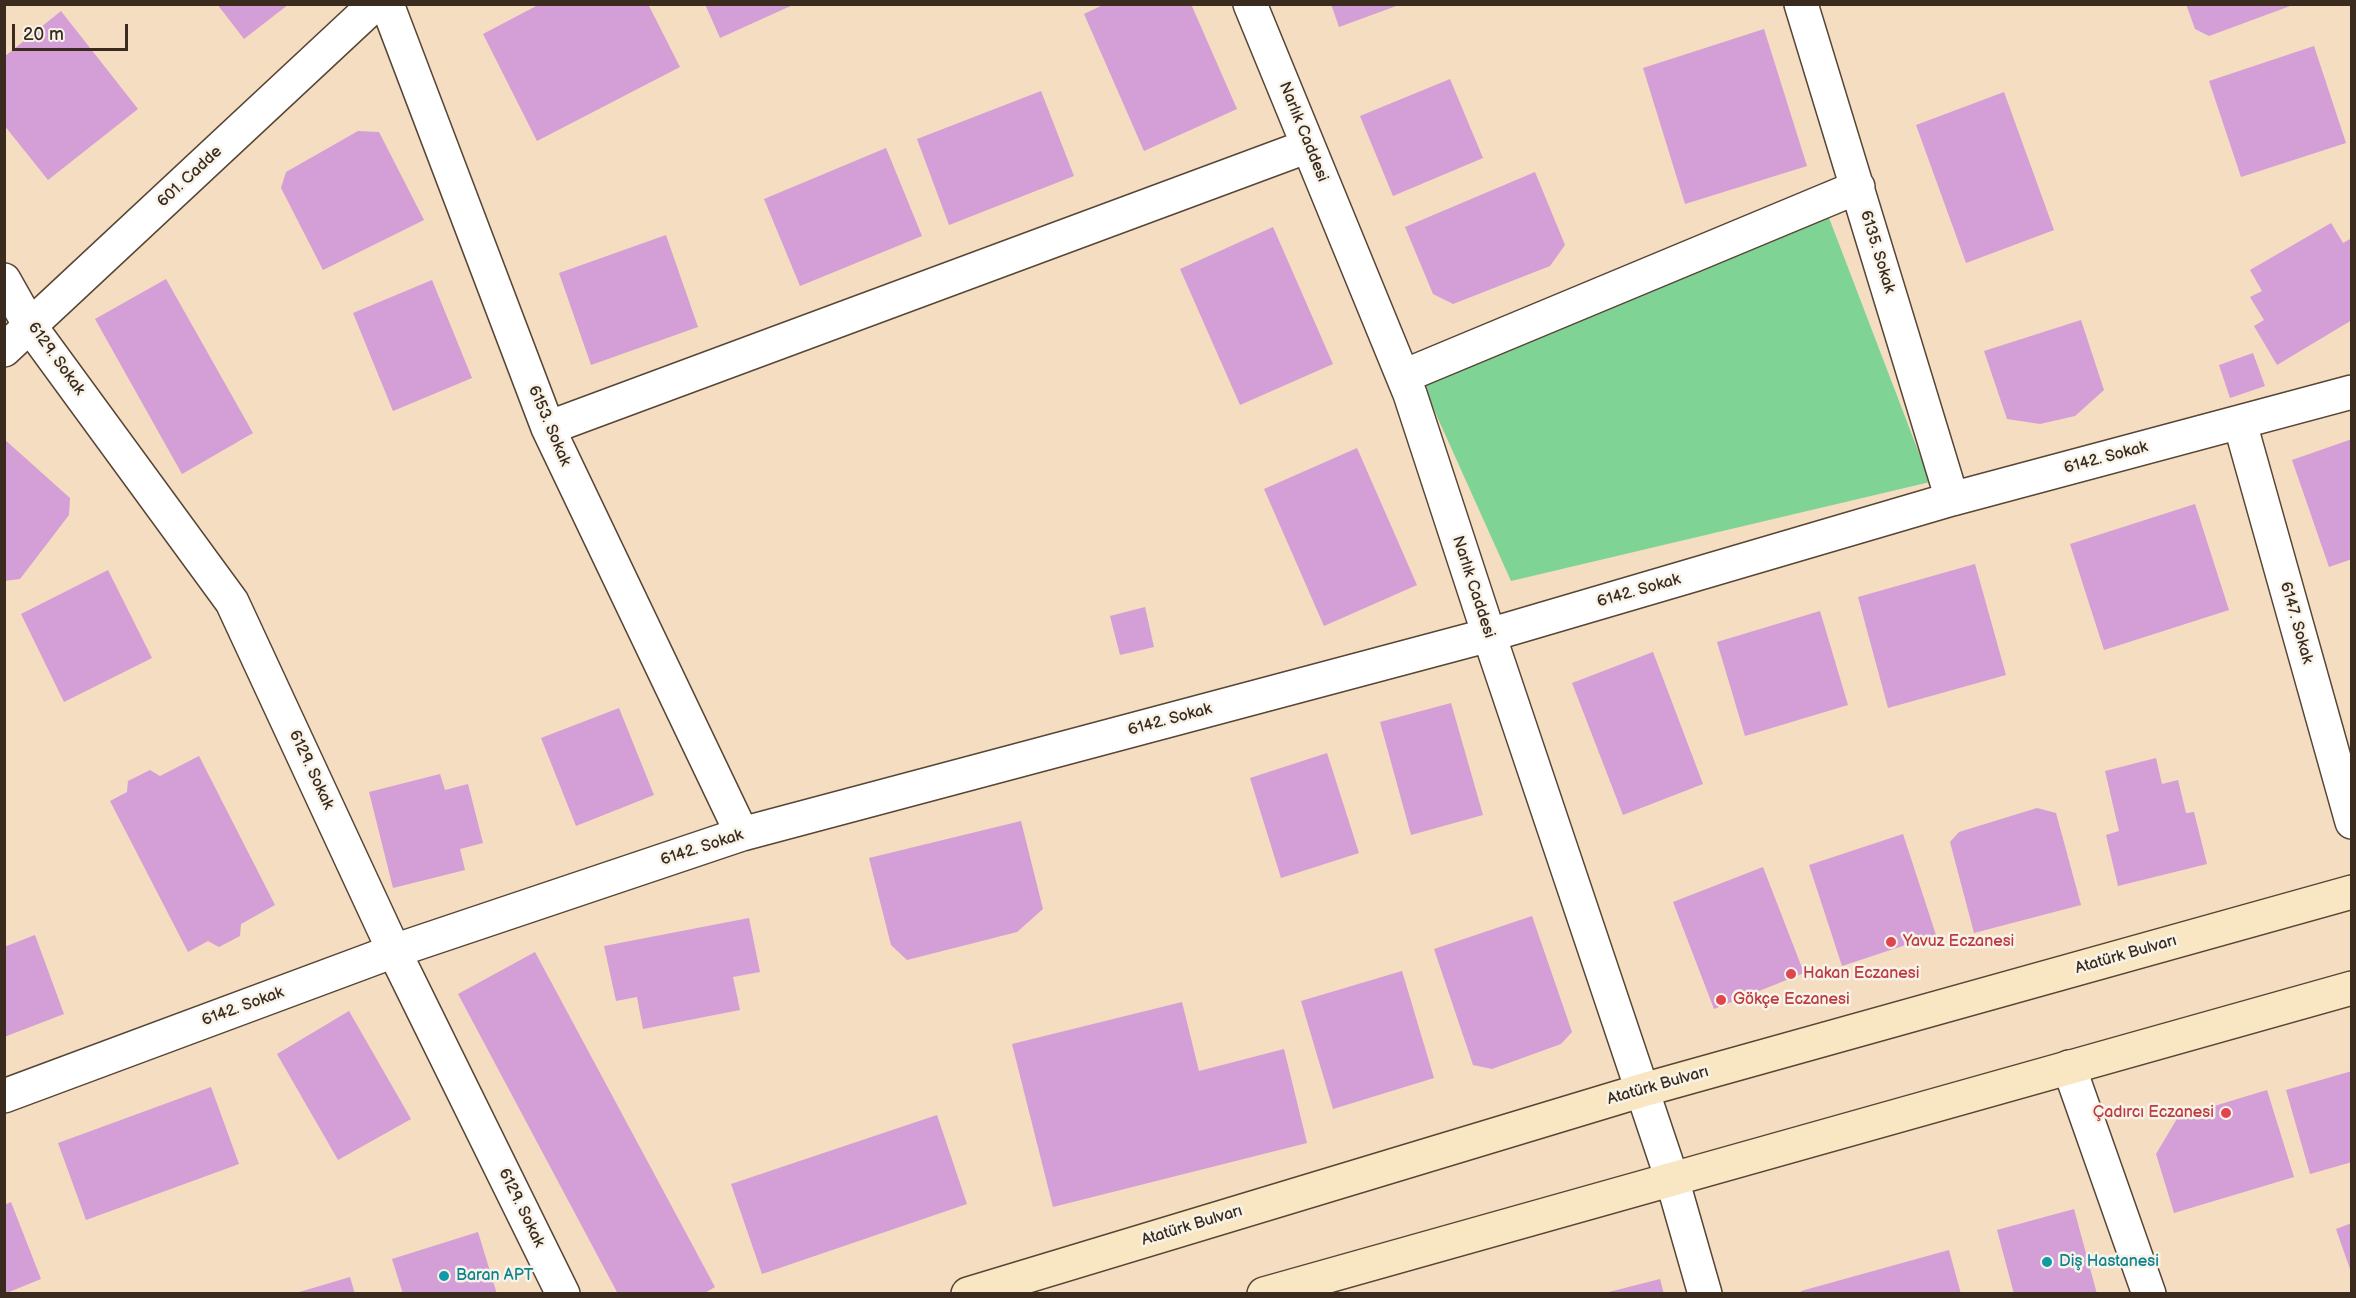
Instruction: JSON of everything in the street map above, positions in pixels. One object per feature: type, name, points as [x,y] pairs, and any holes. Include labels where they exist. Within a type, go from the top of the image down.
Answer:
[{"type":"main road","name":"Atatürk Bulvarı","points":[[968,1293],[1643,1090],[2352,892]]},
{"type":"main road","points":[[1264,1293],[2352,988]]},
{"type":"street","name":"601. Cadde","points":[[4,350],[375,4]]},
{"type":"street","name":"6153. Sokak","points":[[387,4],[548,428],[742,834]]},
{"type":"street","name":"Narlık Caddesi","points":[[1250,4],[1404,376],[1643,1090],[1705,1293]]},
{"type":"street","name":"6135. Sokak","points":[[1801,4],[1952,499]]},
{"type":"street","points":[[548,428],[1308,146]]},
{"type":"street","points":[[1404,376],[1858,187]]},
{"type":"street","name":"6129. Sokak","points":[[4,280],[30,326],[232,602],[394,951],[563,1293]]},
{"type":"street","name":"6142. Sokak","points":[[4,1096],[394,951],[742,834],[1489,635],[1952,499],[2352,392]]},
{"type":"street","name":"6147. Sokak","points":[[2240,423],[2352,822]]},
{"type":"street","points":[[2069,1067],[2149,1293]]},
{"type":"green space","points":[[1826,210],[1930,482],[1511,581],[1422,383]]},
{"type":"building","points":[[217,4],[289,4],[244,39]]},
{"type":"building","points":[[540,4],[648,4],[680,67],[537,141],[483,34]]},
{"type":"building","points":[[705,4],[795,4],[720,38]]},
{"type":"building","points":[[1105,4],[1191,4],[1237,109],[1144,151],[1084,14]]},
{"type":"building","points":[[1331,4],[1399,4],[1399,5],[1339,27]]},
{"type":"building","points":[[2186,4],[2293,5],[2209,36],[2195,29]]},
{"type":"building","points":[[61,11],[138,109],[48,180],[4,125],[4,57]]},
{"type":"building","points":[[1764,29],[1807,166],[1685,204],[1643,68]]},
{"type":"building","points":[[2314,46],[2346,143],[2241,177],[2209,81]]},
{"type":"building","points":[[1450,79],[1483,158],[1393,196],[1360,116]]},
{"type":"building","points":[[1041,91],[1074,176],[949,225],[917,139]]},
{"type":"building","points":[[2004,92],[2054,230],[1966,263],[1916,125]]},
{"type":"building","points":[[358,131],[379,132],[424,220],[323,270],[281,188],[286,172]]},
{"type":"building","points":[[886,148],[922,236],[800,286],[764,199]]},
{"type":"building","points":[[1535,172],[1565,245],[1550,266],[1453,304],[1433,294],[1405,227]]},
{"type":"building","points":[[2331,223],[2343,243],[2352,238],[2352,320],[2277,365],[2254,326],[2264,320],[2250,297],[2262,291],[2250,270]]},
{"type":"building","points":[[1273,227],[1333,364],[1240,405],[1180,269]]},
{"type":"building","points":[[666,235],[698,327],[591,365],[559,273]]},
{"type":"building","points":[[166,279],[253,433],[182,474],[95,319]]},
{"type":"building","points":[[432,280],[472,378],[393,411],[353,313]]},
{"type":"building","points":[[2081,320],[2104,390],[2075,416],[2040,424],[2007,419],[1984,351]]},
{"type":"building","points":[[2253,353],[2265,386],[2230,398],[2219,365]]},
{"type":"building","points":[[4,439],[70,498],[69,515],[20,579],[4,581]]},
{"type":"building","points":[[2352,439],[2352,559],[2329,567],[2292,460]]},
{"type":"building","points":[[1357,448],[1417,585],[1324,626],[1264,489]]},
{"type":"building","points":[[2195,504],[2229,610],[2104,650],[2070,544]]},
{"type":"building","points":[[1975,564],[2006,675],[1888,708],[1858,597]]},
{"type":"building","points":[[108,570],[152,658],[64,702],[21,614]]},
{"type":"building","points":[[1145,607],[1154,647],[1120,655],[1110,616]]},
{"type":"building","points":[[1820,611],[1848,705],[1745,736],[1717,642]]},
{"type":"building","points":[[1653,652],[1703,784],[1623,815],[1572,683]]},
{"type":"building","points":[[1451,703],[1483,815],[1411,835],[1380,722]]},
{"type":"building","points":[[619,708],[654,795],[576,826],[541,738]]},
{"type":"building","points":[[1327,753],[1359,853],[1281,878],[1250,778]]},
{"type":"building","points":[[199,756],[275,905],[241,924],[240,936],[219,947],[208,941],[188,952],[110,801],[127,792],[128,781],[150,770],[160,776]]},
{"type":"building","points":[[2156,758],[2162,784],[2178,780],[2186,813],[2194,812],[2207,864],[2118,886],[2106,835],[2119,831],[2105,771]]},
{"type":"building","points":[[440,774],[445,790],[468,784],[483,843],[460,849],[465,870],[393,888],[369,792]]},
{"type":"building","points":[[2037,808],[2056,813],[2081,905],[1974,933],[1950,842],[1959,832]]},
{"type":"building","points":[[1021,821],[1043,909],[1017,932],[907,960],[891,945],[869,858]]},
{"type":"building","points":[[1903,834],[1936,935],[1842,966],[1809,865]]},
{"type":"building","points":[[1763,867],[1804,973],[1714,1009],[1673,902]]},
{"type":"building","points":[[1532,916],[1572,1032],[1561,1044],[1492,1069],[1473,1065],[1434,949]]},
{"type":"building","points":[[749,918],[760,972],[733,977],[740,1010],[643,1029],[637,997],[616,1001],[604,946]]},
{"type":"building","points":[[35,935],[64,1014],[4,1037],[4,947]]},
{"type":"building","points":[[535,952],[715,1287],[703,1294],[618,1294],[458,994]]},
{"type":"building","points":[[1402,971],[1434,1078],[1333,1109],[1301,1001]]},
{"type":"building","points":[[1182,1002],[1199,1071],[1284,1049],[1307,1143],[1053,1207],[1012,1044]]},
{"type":"building","points":[[349,1011],[411,1119],[338,1160],[277,1054]]},
{"type":"building","points":[[2352,1071],[2352,1162],[2310,1174],[2286,1090]]},
{"type":"building","points":[[211,1087],[239,1164],[86,1220],[58,1143]]},
{"type":"building","points":[[2267,1090],[2294,1177],[2174,1213],[2156,1154],[2178,1117]]},
{"type":"building","points":[[937,1115],[967,1204],[762,1274],[731,1184]]},
{"type":"building","points":[[11,1202],[41,1279],[4,1294],[4,1205]]},
{"type":"building","name":"Diş Hastanesi","points":[[2074,1209],[2097,1294],[2014,1294],[1997,1230]]},
{"type":"building","points":[[2352,1223],[2352,1272],[2351,1272],[2336,1229]]},
{"type":"building","name":"Baran APT","points":[[478,1232],[497,1294],[403,1294],[392,1259]]},
{"type":"building","points":[[1949,1250],[1961,1294],[1802,1294],[1801,1291]]},
{"type":"building","points":[[350,1277],[355,1294],[296,1294],[296,1293]]},
{"type":"building","points":[[1660,1279],[1664,1294],[1605,1294],[1605,1293]]},
{"type":"place","name":"Yavuz Eczanesi","points":[[1891,942]]},
{"type":"place","name":"Hakan Eczanesi","points":[[1791,974]]},
{"type":"place","name":"Gökçe Eczanesi","points":[[1721,1000]]},
{"type":"place","name":"Çadırcı Eczanesi","points":[[2226,1113]]},
{"type":"place","name":"Diş Hastanesi","points":[[2047,1262]]},
{"type":"place","name":"Baran APT","points":[[444,1276]]}]
